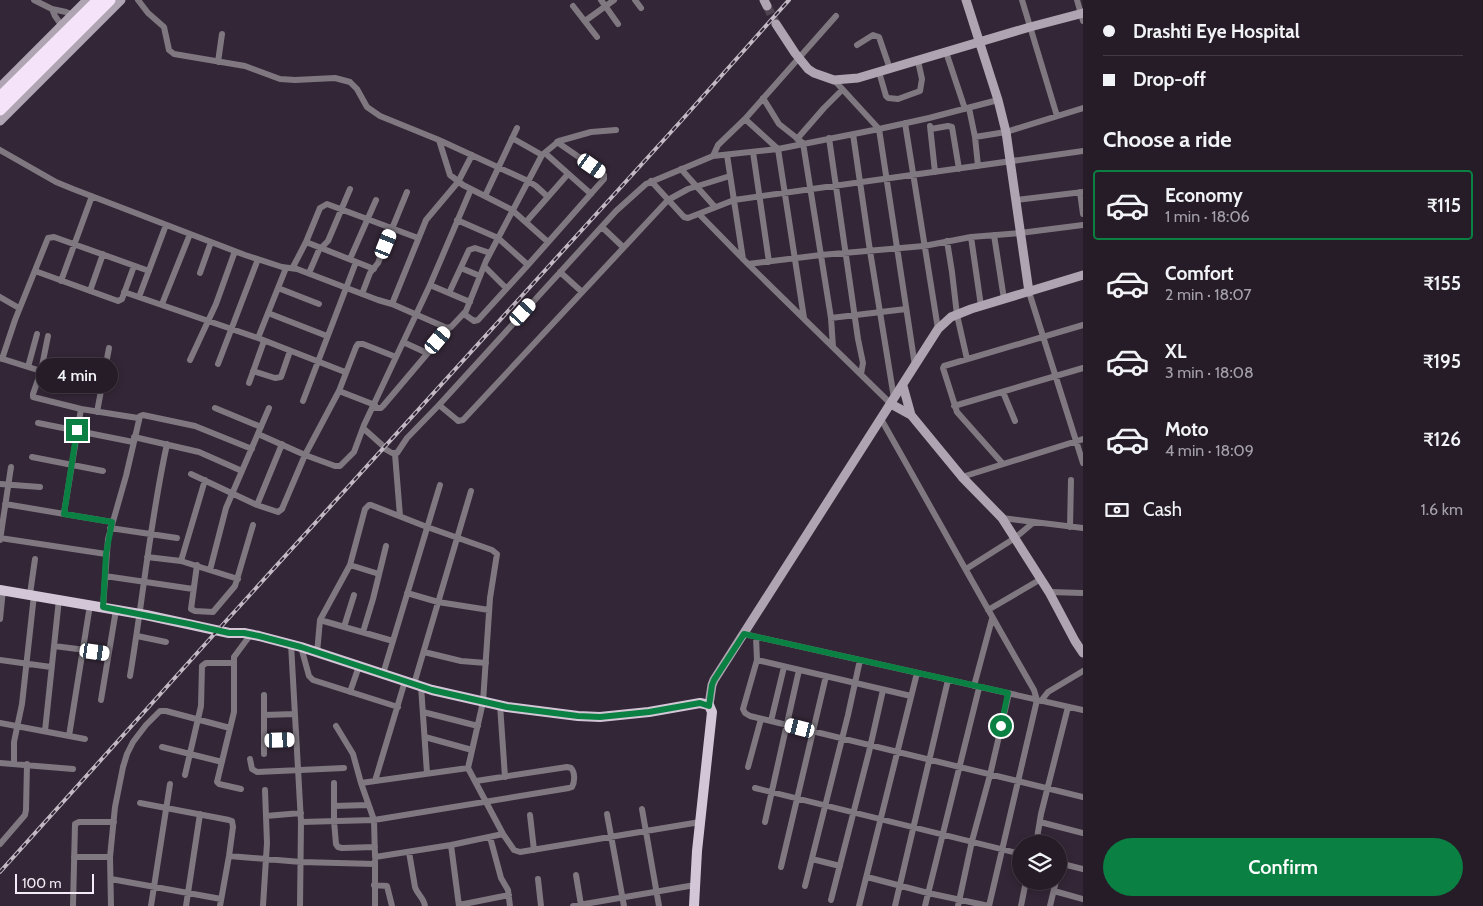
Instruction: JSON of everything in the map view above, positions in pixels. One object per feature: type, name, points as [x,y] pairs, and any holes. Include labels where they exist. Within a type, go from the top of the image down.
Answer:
[{"type":"highway","points":[[0,97],[98,0]]},
{"type":"highway","points":[[0,110],[110,0]]},
{"type":"main road","points":[[2,590],[140,614],[229,633],[251,634],[296,646],[413,684],[500,705],[578,716],[600,717],[649,712],[700,703],[709,706],[712,712],[700,822],[694,906]]},
{"type":"street","points":[[34,0],[52,9],[73,15]]},
{"type":"street","points":[[0,87],[88,0]]},
{"type":"street","points":[[0,120],[121,0]]},
{"type":"street","points":[[138,0],[148,13],[164,27],[171,53],[179,56],[245,66],[280,79],[340,79],[350,82],[358,91],[367,107],[380,116],[439,140],[528,181],[548,197]]},
{"type":"street","points":[[585,21],[603,3],[614,0]]},
{"type":"street","points":[[635,0],[641,8]]},
{"type":"street","points":[[966,0],[998,100],[1006,132],[1029,292],[1056,376],[1080,440],[1083,463]]},
{"type":"street","points":[[1022,0],[1057,116]]},
{"type":"street","points":[[776,24],[799,59],[808,69],[834,80],[858,78],[1030,27],[1082,16],[1076,0]]},
{"type":"street","points":[[603,3],[618,24]]},
{"type":"street","points":[[573,6],[597,37]]},
{"type":"street","points":[[52,9],[54,16],[62,26]]},
{"type":"street","points":[[713,156],[718,144],[745,119],[836,16]]},
{"type":"street","points":[[218,62],[222,34]]},
{"type":"street","points":[[857,45],[873,35],[879,37],[890,69]]},
{"type":"street","points":[[946,52],[975,137],[978,166]]},
{"type":"street","points":[[879,72],[886,96],[898,99],[920,90],[922,79],[918,61]]},
{"type":"street","points":[[834,80],[879,129],[915,367]]},
{"type":"street","points":[[797,139],[842,90]]},
{"type":"street","points":[[763,98],[779,124],[803,144],[831,318],[833,347]]},
{"type":"street","points":[[400,516],[397,452],[406,438],[616,211],[646,184],[713,156],[803,144],[930,118],[998,100]]},
{"type":"street","points":[[975,137],[1006,132],[1083,108]]},
{"type":"street","points":[[930,118],[935,172]]},
{"type":"street","points":[[745,119],[778,148],[804,318]]},
{"type":"street","points":[[905,123],[938,330]]},
{"type":"street","points":[[931,128],[952,127],[959,169]]},
{"type":"street","points":[[485,196],[517,128]]},
{"type":"street","points":[[339,391],[381,408],[449,328],[464,314],[490,253],[544,154],[557,142],[586,133],[616,130]]},
{"type":"street","points":[[853,134],[893,401]]},
{"type":"street","points":[[512,138],[544,154],[591,194]]},
{"type":"street","points":[[829,138],[863,363],[861,374]]},
{"type":"street","points":[[439,140],[448,173],[458,182],[512,210],[548,242]]},
{"type":"street","points":[[464,314],[474,321],[478,320],[602,181],[604,175],[557,142]]},
{"type":"street","points":[[0,150],[56,182],[235,251],[286,268],[294,267],[449,328]]},
{"type":"street","points":[[651,181],[684,217],[691,217],[734,200],[1083,151]]},
{"type":"street","points":[[753,152],[769,262]]},
{"type":"street","points":[[727,154],[746,262]]},
{"type":"street","points":[[392,304],[428,217],[458,182],[472,155]]},
{"type":"street","points":[[681,169],[715,207]]},
{"type":"street","points":[[526,222],[568,174]]},
{"type":"street","points":[[439,404],[456,419],[463,420],[581,291],[668,200],[697,186],[730,176]]},
{"type":"street","points":[[309,273],[321,248],[328,241],[350,189]]},
{"type":"street","points":[[215,408],[305,455],[340,466],[352,454],[430,285],[471,189]]},
{"type":"street","points":[[362,294],[369,276],[378,263],[407,192]]},
{"type":"street","points":[[1016,200],[1082,192],[1083,214]]},
{"type":"street","points":[[61,281],[92,196]]},
{"type":"street","points":[[303,401],[346,288],[353,260],[376,200]]},
{"type":"street","points":[[294,267],[320,208],[327,204],[418,238]]},
{"type":"street","points":[[699,214],[861,374],[911,415],[962,477],[1002,518],[1049,592],[1083,653]]},
{"type":"street","points":[[457,220],[498,238],[528,265]]},
{"type":"street","points":[[139,297],[166,225]]},
{"type":"street","points":[[746,262],[769,262],[846,252],[924,246],[971,237],[1083,225]]},
{"type":"street","points":[[602,227],[623,247]]},
{"type":"street","points":[[162,304],[190,234]]},
{"type":"street","points":[[994,234],[1004,299]]},
{"type":"street","points":[[42,371],[1,359],[14,320],[48,238],[54,237],[148,271]]},
{"type":"street","points":[[971,237],[981,306]]},
{"type":"street","points":[[947,241],[957,315],[967,359]]},
{"type":"street","points":[[200,273],[211,242]]},
{"type":"street","points":[[306,242],[374,268]]},
{"type":"street","points":[[449,293],[469,250],[472,248],[479,249],[490,253]]},
{"type":"street","points":[[190,360],[216,304],[235,251]]},
{"type":"street","points":[[90,291],[103,254]]},
{"type":"street","points":[[218,364],[258,259]]},
{"type":"street","points":[[34,271],[118,301],[122,298],[134,266]]},
{"type":"street","points":[[484,266],[506,288]]},
{"type":"street","points":[[249,383],[268,313],[286,268]]},
{"type":"street","points":[[461,268],[480,276]]},
{"type":"street","points":[[560,272],[581,291]]},
{"type":"street","points":[[709,706],[714,680],[938,330],[951,317],[1083,275]]},
{"type":"street","points":[[430,285],[470,302]]},
{"type":"street","points":[[278,288],[319,304]]},
{"type":"street","points":[[124,292],[261,339],[345,372]]},
{"type":"street","points":[[0,296],[18,310]]},
{"type":"street","points":[[831,318],[906,309]]},
{"type":"street","points":[[268,313],[327,336]]},
{"type":"street","points":[[1003,464],[957,412],[943,368],[946,365],[1083,325]]},
{"type":"street","points":[[28,367],[37,334]]},
{"type":"street","points":[[48,336],[42,371],[33,398],[80,409],[138,418]]},
{"type":"street","points":[[403,342],[427,353]]},
{"type":"street","points":[[191,474],[257,505],[275,512],[281,511],[305,455],[339,391],[356,347],[360,344],[396,358]]},
{"type":"street","points":[[97,412],[109,348]]},
{"type":"street","points":[[253,370],[275,378],[281,377],[290,351]]},
{"type":"street","points":[[44,362],[104,372]]},
{"type":"street","points":[[954,406],[1083,368]]},
{"type":"street","points":[[903,386],[911,415]]},
{"type":"street","points":[[1003,392],[1015,421]]},
{"type":"street","points":[[210,570],[222,522],[232,493],[270,408]]},
{"type":"street","points":[[64,514],[80,409]]},
{"type":"street","points":[[103,607],[106,554],[111,525],[126,476],[138,418],[143,414],[195,426],[252,449]]},
{"type":"street","points":[[881,419],[1039,700]]},
{"type":"street","points":[[38,423],[167,444],[199,452],[242,471]]},
{"type":"street","points":[[361,434],[383,447],[397,452]]},
{"type":"street","points":[[962,477],[1080,440]]},
{"type":"street","points":[[130,676],[150,534],[167,444]]},
{"type":"street","points":[[257,505],[282,444]]},
{"type":"street","points":[[32,457],[103,471]]},
{"type":"street","points":[[11,467],[0,539],[106,554]]},
{"type":"street","points":[[181,561],[205,480]]},
{"type":"street","points":[[1070,480],[1070,526]]},
{"type":"street","points":[[0,484],[40,487]]},
{"type":"street","points":[[383,674],[440,485]]},
{"type":"street","points":[[376,781],[398,707],[413,684],[424,652],[472,491]]},
{"type":"street","points":[[5,504],[64,514],[150,534],[177,538]]},
{"type":"street","points":[[318,653],[320,620],[350,565],[367,506],[371,505],[492,550],[496,554],[489,610],[483,702],[468,768],[504,834],[517,852],[700,822]]},
{"type":"street","points":[[1002,518],[1083,528]]},
{"type":"street","points":[[966,569],[1015,538],[1034,522]]},
{"type":"street","points":[[197,566],[191,609],[213,612],[233,589],[238,579],[253,524]]},
{"type":"street","points":[[362,632],[386,546]]},
{"type":"street","points":[[147,557],[181,561],[238,579]]},
{"type":"street","points":[[14,763],[14,742],[22,704],[35,559]]},
{"type":"street","points":[[350,565],[379,574]]},
{"type":"street","points":[[105,576],[193,589]]},
{"type":"street","points":[[988,610],[1041,579]]},
{"type":"street","points":[[0,619],[2,590]]},
{"type":"street","points":[[1049,592],[1083,593]]},
{"type":"street","points":[[407,593],[438,602],[489,610]]},
{"type":"street","points":[[344,627],[354,594]]},
{"type":"street","points":[[46,731],[59,600]]},
{"type":"street","points":[[69,736],[90,605]]},
{"type":"street","points":[[100,700],[116,610]]},
{"type":"street","points":[[926,906],[942,834],[960,767],[992,619]]},
{"type":"street","points":[[320,620],[393,641]]},
{"type":"street","points":[[241,789],[219,784],[218,782],[234,712],[234,663],[237,652],[251,634]]},
{"type":"street","points":[[744,634],[1083,710]]},
{"type":"street","points":[[137,636],[166,642]]},
{"type":"street","points":[[756,637],[757,660],[743,709],[750,716],[1083,797]]},
{"type":"street","points":[[54,646],[108,653]]},
{"type":"street","points":[[296,646],[310,678],[398,707]]},
{"type":"street","points":[[296,646],[295,714],[301,813],[300,906]]},
{"type":"street","points":[[424,652],[461,661],[486,663]]},
{"type":"street","points":[[0,660],[51,667]]},
{"type":"street","points":[[757,660],[911,696]]},
{"type":"street","points":[[805,886],[843,738],[860,660]]},
{"type":"street","points":[[185,775],[201,706],[203,664],[234,663]]},
{"type":"street","points":[[350,692],[359,666]]},
{"type":"street","points":[[771,721],[784,666]]},
{"type":"street","points":[[765,822],[799,670]]},
{"type":"street","points":[[867,877],[989,906],[1039,700],[1048,692],[1083,671]]},
{"type":"street","points":[[859,906],[917,673]]},
{"type":"street","points":[[781,867],[826,676]]},
{"type":"street","points":[[895,906],[948,680]]},
{"type":"street","points":[[413,684],[423,712],[427,773]]},
{"type":"street","points":[[832,900],[882,690]]},
{"type":"street","points":[[958,906],[1008,693]]},
{"type":"street","points":[[264,695],[264,754]]},
{"type":"street","points":[[500,705],[505,777]]},
{"type":"street","points":[[1038,835],[1068,707]]},
{"type":"street","points":[[111,906],[110,857],[118,787],[127,754],[133,742],[160,711],[230,728]]},
{"type":"street","points":[[423,712],[478,726]]},
{"type":"street","points":[[264,715],[295,714]]},
{"type":"street","points":[[748,767],[761,719]]},
{"type":"street","points":[[0,723],[85,739]]},
{"type":"street","points":[[336,726],[353,754],[374,820],[374,906]]},
{"type":"street","points":[[426,737],[472,750]]},
{"type":"street","points":[[264,741],[296,740]]},
{"type":"street","points":[[162,747],[222,762]]},
{"type":"street","points":[[250,759],[252,769],[257,772],[344,768]]},
{"type":"street","points":[[0,763],[73,769]]},
{"type":"street","points":[[0,844],[25,815],[27,764]]},
{"type":"street","points":[[301,822],[374,820],[569,788],[574,783],[573,770],[568,767],[476,782]]},
{"type":"street","points":[[361,783],[468,768]]},
{"type":"street","points":[[334,783],[336,844],[338,847],[375,846]]},
{"type":"street","points":[[151,906],[170,784]]},
{"type":"street","points":[[755,788],[1012,852]]},
{"type":"street","points":[[263,906],[266,858],[265,790]]},
{"type":"street","points":[[111,878],[188,893],[220,903],[229,856],[233,827],[232,821],[140,803]]},
{"type":"street","points":[[334,806],[368,805]]},
{"type":"street","points":[[642,809],[659,906]]},
{"type":"street","points":[[266,816],[301,813]]},
{"type":"street","points":[[186,906],[200,814]]},
{"type":"street","points":[[607,814],[624,906]]},
{"type":"street","points":[[530,815],[534,850]]},
{"type":"street","points":[[73,906],[75,827],[77,822],[114,822]]},
{"type":"street","points":[[1040,822],[1083,833]]},
{"type":"street","points":[[229,856],[301,862],[375,861],[409,852],[504,834]]},
{"type":"street","points":[[490,837],[501,878],[507,886],[510,906]]},
{"type":"street","points":[[451,845],[459,906],[509,895]]},
{"type":"street","points":[[409,852],[415,887],[426,906]]},
{"type":"street","points":[[74,857],[110,857]]},
{"type":"street","points":[[812,860],[840,866]]},
{"type":"street","points":[[1067,865],[1083,869]]},
{"type":"street","points":[[576,875],[577,905],[695,886]]},
{"type":"street","points":[[538,879],[541,906]]},
{"type":"street","points":[[374,885],[387,886],[392,906]]},
{"type":"street","points":[[1021,906],[1024,890]]},
{"type":"street","points":[[1050,906],[1054,891],[1083,899]]},
{"type":"tunnel","points":[[767,6],[776,24]]},
{"type":"railway","points":[[0,872],[789,0]]},
{"type":"route","points":[[77,430],[64,514],[112,522],[106,554],[103,607],[229,633],[259,636],[301,647],[432,690],[474,700],[507,707],[600,717],[622,716],[700,703],[705,703],[709,706],[714,680],[744,634],[1008,693],[1001,726]]}]
